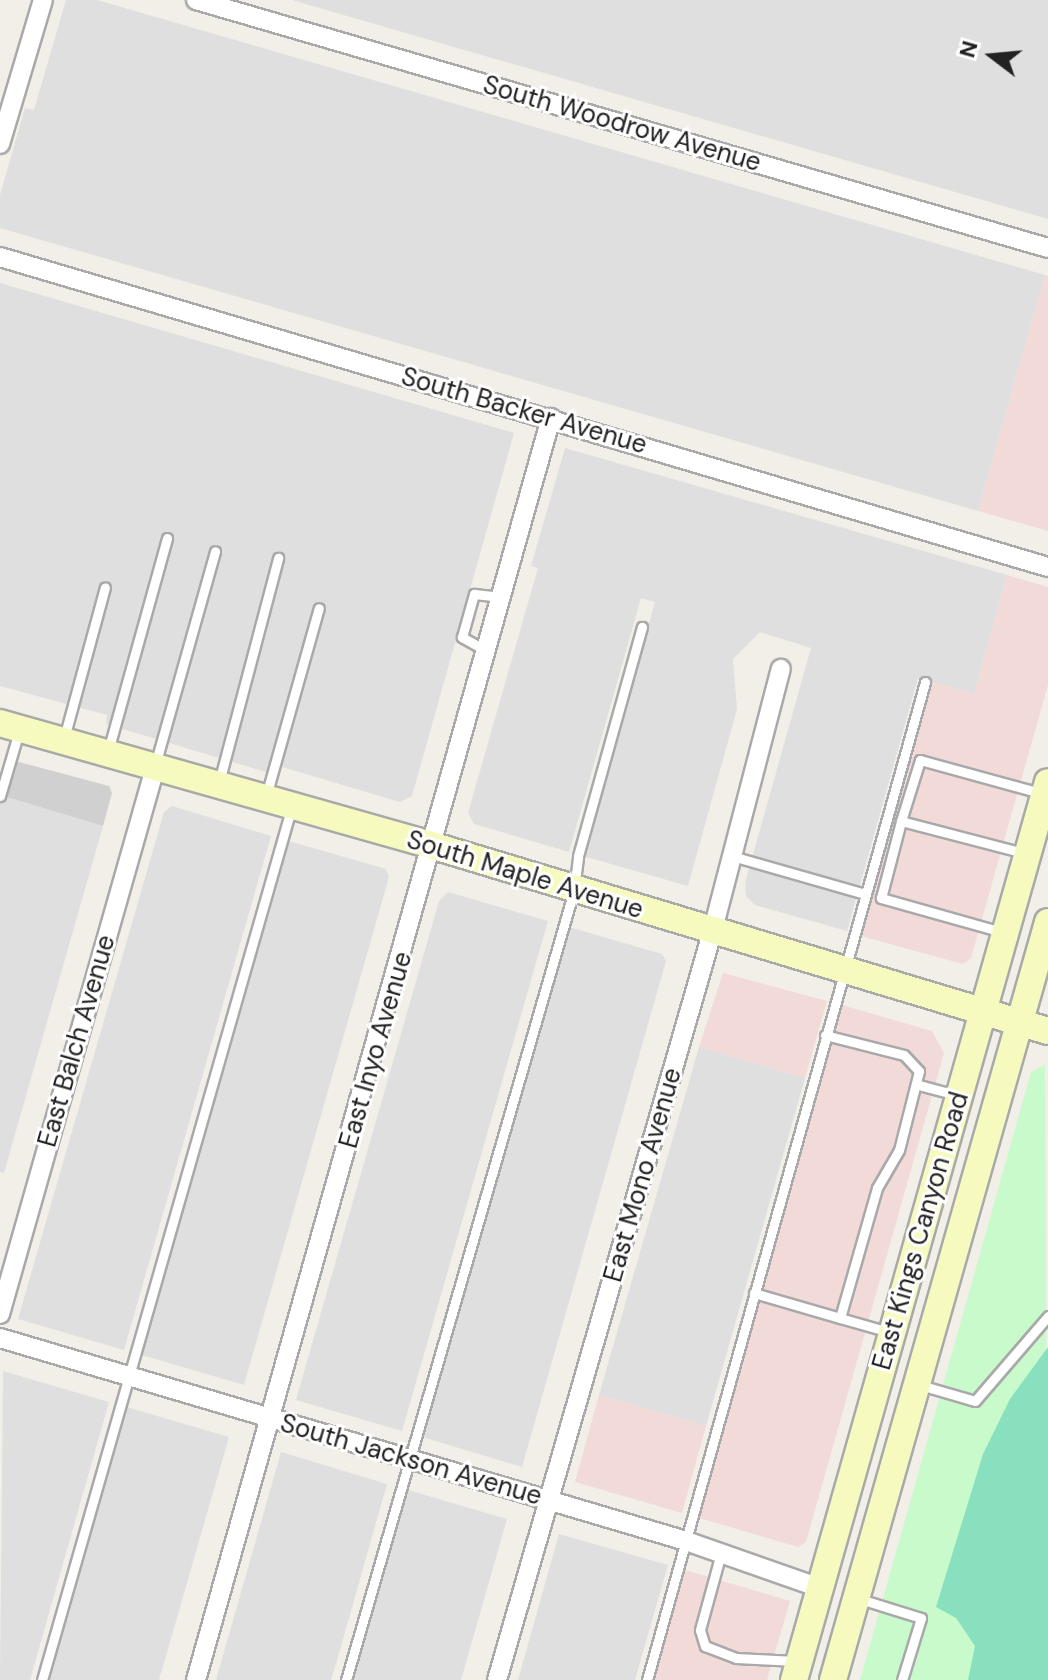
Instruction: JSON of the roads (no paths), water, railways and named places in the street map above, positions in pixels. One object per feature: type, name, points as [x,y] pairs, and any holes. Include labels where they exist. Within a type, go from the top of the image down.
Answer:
[{"type":"main road","name":"South Maple Avenue","points":[[10,726],[434,846],[712,933],[843,968],[1048,1031]]},
{"type":"main road","name":"East Kings Canyon Road","points":[[820,1588],[1046,788]]},
{"type":"main road","name":"East Kings Canyon Road","points":[[833,1680],[1019,1023],[1046,938]]},
{"type":"main road","points":[[856,1598],[845,1585],[844,1565],[880,1434],[880,1375]]},
{"type":"main road","points":[[803,1674],[834,1610],[820,1588]]},
{"type":"street","points":[[0,144],[43,0]]},
{"type":"street","name":"South Woodrow Avenue","points":[[196,0],[1048,248]]},
{"type":"street","name":"South Backer Avenue","points":[[0,257],[1048,567]]},
{"type":"street","name":"East Inyo Avenue","points":[[196,1680],[434,846],[551,418]]},
{"type":"street","name":"East Mono Avenue","points":[[497,1680],[712,933],[781,669]]},
{"type":"street","name":"East Balch Avenue","points":[[0,1314],[155,768]]},
{"type":"street","name":"South Jackson Avenue","points":[[0,1338],[686,1541],[820,1588]]},
{"type":"lane","points":[[107,754],[167,538]]},
{"type":"lane","points":[[155,768],[215,551]]},
{"type":"lane","points":[[218,786],[278,558]]},
{"type":"lane","points":[[63,741],[105,587]]},
{"type":"lane","points":[[487,651],[462,637],[474,594],[502,597]]},
{"type":"lane","points":[[266,799],[319,608]]},
{"type":"lane","points":[[346,1680],[574,890],[578,856],[642,627]]},
{"type":"lane","points":[[647,1680],[925,682]]},
{"type":"lane","points":[[0,796],[10,726]]},
{"type":"lane","points":[[1005,933],[881,898],[901,821],[920,760],[1046,788]]},
{"type":"lane","points":[[42,1680],[292,806]]},
{"type":"lane","points":[[901,821],[1027,854]]},
{"type":"lane","points":[[732,856],[865,894]]},
{"type":"lane","points":[[825,1035],[904,1055],[919,1071],[919,1085],[899,1150],[877,1188],[840,1318]]},
{"type":"lane","points":[[919,1085],[960,1096]]},
{"type":"lane","points":[[754,1293],[892,1333]]},
{"type":"lane","points":[[917,1384],[975,1401],[1048,1316]]},
{"type":"lane","points":[[721,1553],[700,1630],[705,1646],[736,1658],[803,1674]]},
{"type":"lane","points":[[856,1598],[921,1618],[902,1680]]}]
